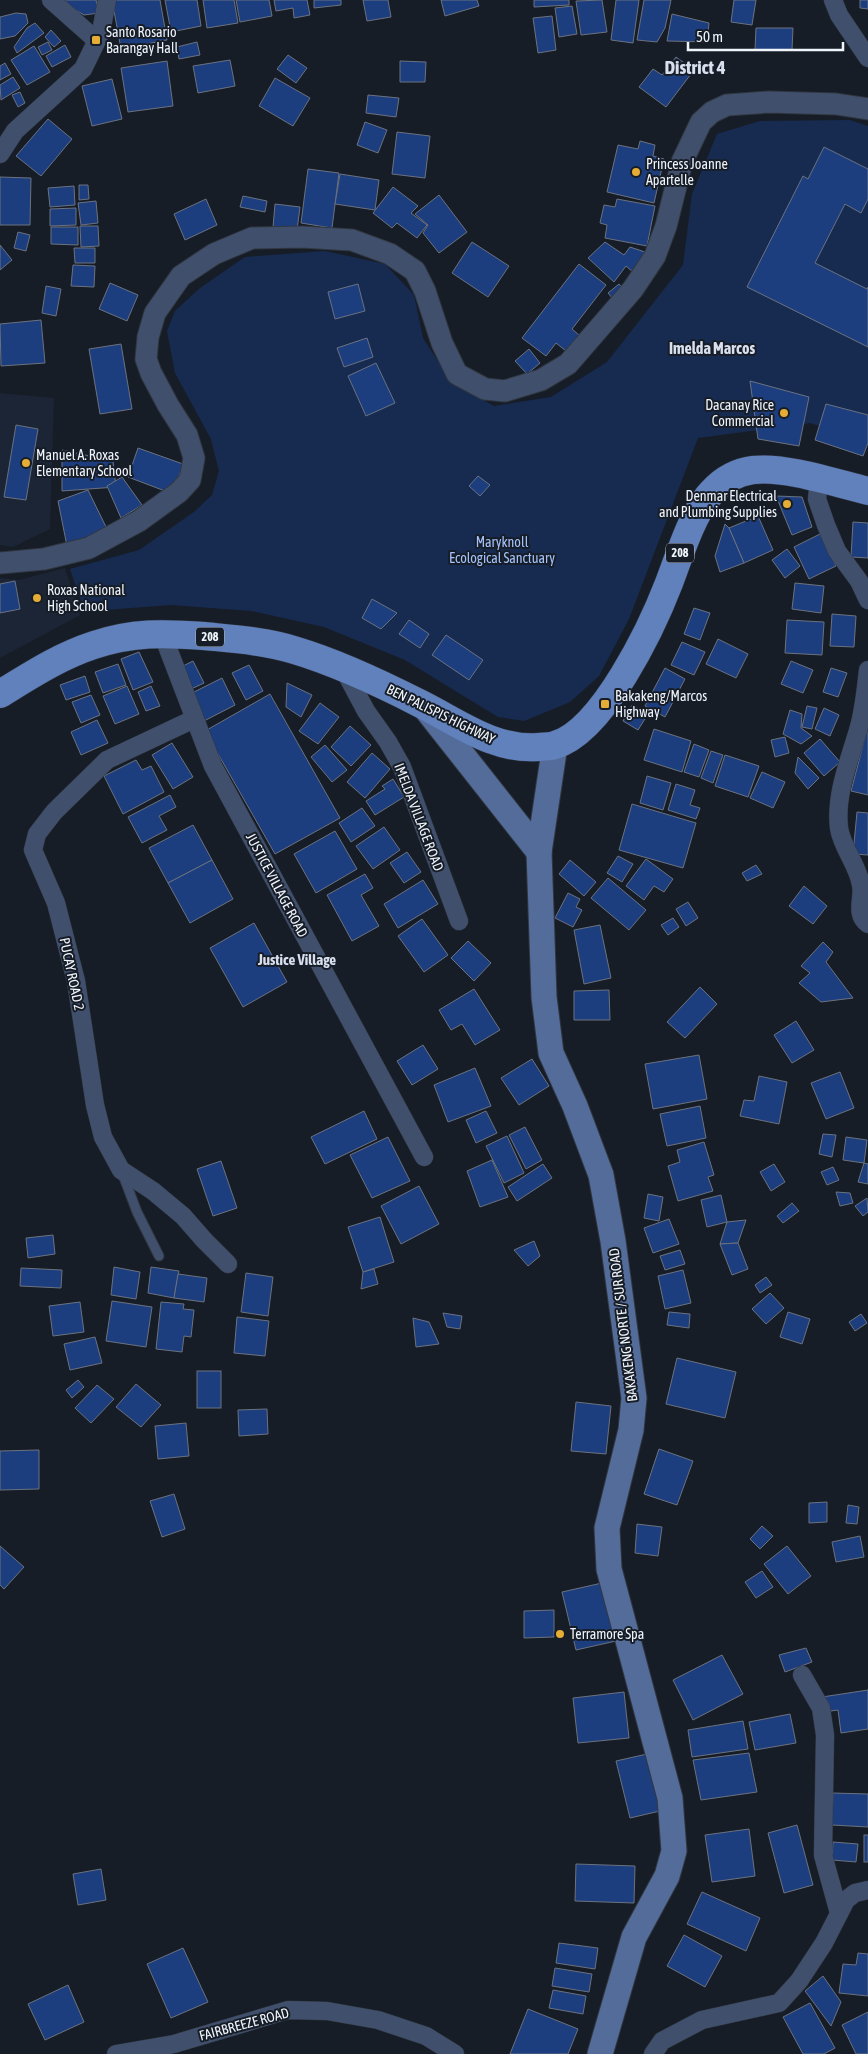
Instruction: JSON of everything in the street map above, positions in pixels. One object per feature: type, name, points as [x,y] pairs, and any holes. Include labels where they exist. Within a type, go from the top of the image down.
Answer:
[{"type":"main road","name":"BEN PALISPIS HIGHWAY","points":[[0,694],[57,659],[95,644],[128,636],[162,632],[236,639],[292,649],[342,666],[422,704],[496,743],[526,748],[555,745],[574,734],[605,704],[630,663],[660,606],[692,524],[710,493],[728,477],[752,470],[772,469],[868,491]]},
{"type":"main road","points":[[422,704],[539,852]]},
{"type":"main road","name":"BAKAKENG NORTE / SUR ROAD","points":[[555,745],[539,852],[544,997],[551,1053],[575,1106],[601,1175],[613,1241],[634,1398],[631,1430],[607,1528],[608,1569],[670,1798],[674,1851],[667,1876],[634,1937],[600,2054]]},
{"type":"street","points":[[51,0],[96,40]]},
{"type":"street","points":[[0,154],[15,131],[83,69],[101,32],[107,0]]},
{"type":"street","points":[[833,0],[839,15],[868,58]]},
{"type":"street","points":[[0,563],[44,559],[89,548],[139,521],[179,492],[190,480],[194,458],[187,435],[168,406],[151,373],[146,358],[148,337],[154,313],[181,276],[214,254],[252,238],[302,237],[352,240],[390,254],[415,271],[425,291],[442,343],[457,374],[485,389],[505,391],[541,380],[568,364],[634,289],[655,256],[666,226],[682,162],[701,122],[712,112],[727,105],[769,102],[836,104],[868,109]]},
{"type":"street","points":[[819,480],[817,499],[826,525],[837,551],[859,581],[868,600]]},
{"type":"street","name":"JUSTICE VILLAGE ROAD","points":[[162,632],[213,766],[424,1157]]},
{"type":"street","name":"IMELDA VILLAGE ROAD","points":[[342,666],[366,711],[388,742],[402,767],[459,921]]},
{"type":"street","points":[[868,670],[860,725],[844,778],[839,826],[841,837],[862,886],[860,899],[861,916],[868,924]]},
{"type":"street","name":"PUCAY ROAD 2","points":[[194,719],[107,760],[54,812],[37,834],[33,850],[56,903],[76,980],[102,1137],[121,1170],[153,1190],[184,1216],[228,1264]]},
{"type":"street","points":[[802,1676],[821,1708],[825,1735],[823,1855],[838,1913]]},
{"type":"street","points":[[653,2054],[662,2042],[702,2020],[778,2003],[804,1974],[824,1943],[846,1900],[855,1893],[868,1890]]},
{"type":"street","name":"FAIRBREEZE ROAD","points":[[116,2054],[174,2044],[262,2017],[288,2010],[298,2010],[327,2011],[378,2020],[426,2036],[455,2054]]},
{"type":"lane","points":[[121,1170],[136,1212],[159,1256]]},
{"type":"shaded area","name":"Manuel A. Roxas Elementary School","points":[[0,393],[54,398],[50,529],[13,547],[0,545]]},
{"type":"shaded area","name":"Roxas National High School","points":[[65,568],[80,615],[0,658],[0,578],[19,580]]},
{"type":"green space","name":"Maryknoll Ecological Sanctuary","points":[[850,120],[868,126],[868,441],[810,423],[698,438],[629,619],[599,676],[570,702],[524,721],[498,717],[405,660],[324,627],[252,611],[171,605],[85,613],[70,569],[139,550],[194,512],[212,495],[219,471],[211,439],[175,373],[167,331],[175,311],[200,288],[245,257],[325,251],[385,264],[414,295],[423,338],[452,383],[494,406],[551,397],[607,362],[683,265],[692,194],[717,134],[760,121]]},
{"type":"building","points":[[59,0],[96,0],[99,13],[84,15]]},
{"type":"building","points":[[112,0],[160,0],[167,40],[121,49]]},
{"type":"building","points":[[165,0],[197,0],[201,26],[171,32]]},
{"type":"building","points":[[203,0],[234,0],[238,23],[207,28]]},
{"type":"building","points":[[236,0],[269,0],[272,16],[240,22]]},
{"type":"building","points":[[274,0],[307,0],[310,15],[294,18],[293,8],[276,11]]},
{"type":"building","points":[[314,0],[341,0],[341,5],[314,8]]},
{"type":"building","points":[[363,0],[388,0],[391,17],[367,21]]},
{"type":"building","points":[[441,0],[477,0],[479,6],[445,16]]},
{"type":"building","points":[[534,0],[569,0],[569,5],[534,7]]},
{"type":"building","points":[[602,0],[607,32],[581,35],[576,1]]},
{"type":"building","points":[[616,0],[639,0],[633,43],[611,40]]},
{"type":"building","points":[[644,0],[671,0],[665,28],[657,42],[637,40]]},
{"type":"building","points":[[734,0],[756,0],[752,25],[731,22]]},
{"type":"building","points":[[860,0],[868,0],[868,9],[860,8]]},
{"type":"building","points":[[572,6],[577,34],[559,37],[555,8]]},
{"type":"building","points":[[16,13],[26,14],[28,23],[15,36],[0,39],[0,17]]},
{"type":"building","points":[[672,14],[709,23],[707,42],[667,41]]},
{"type":"building","points":[[552,16],[556,50],[538,53],[533,18]]},
{"type":"building","points":[[35,23],[44,33],[17,53],[14,47],[27,28]]},
{"type":"building","points":[[756,28],[793,28],[792,50],[755,50]]},
{"type":"building","points":[[51,30],[61,41],[54,47],[45,37]]},
{"type":"building","points":[[48,42],[52,50],[42,55],[38,47]]},
{"type":"building","points":[[197,42],[200,55],[179,59],[177,47]]},
{"type":"building","points":[[65,45],[71,57],[52,67],[46,56]]},
{"type":"building","points":[[34,46],[50,72],[27,85],[11,60]]},
{"type":"building","points":[[288,55],[307,68],[296,83],[277,69]]},
{"type":"building","points":[[676,57],[694,70],[666,107],[639,87],[653,69],[662,75]]},
{"type":"building","points":[[230,60],[235,86],[198,93],[193,66]]},
{"type":"building","points":[[167,61],[173,106],[128,112],[121,68]]},
{"type":"building","points":[[400,61],[426,62],[425,82],[400,82]]},
{"type":"building","points":[[5,63],[11,74],[0,80],[0,66]]},
{"type":"building","points":[[13,77],[20,88],[1,100],[0,85]]},
{"type":"building","points":[[275,78],[310,98],[293,126],[259,106]]},
{"type":"building","points":[[112,79],[122,119],[92,126],[82,86]]},
{"type":"building","points":[[20,92],[25,103],[18,107],[12,95]]},
{"type":"building","points":[[368,95],[399,98],[396,117],[366,113]]},
{"type":"building","points":[[48,119],[72,139],[41,176],[16,156]]},
{"type":"building","points":[[365,122],[387,130],[378,153],[357,145]]},
{"type":"building","points":[[397,132],[430,136],[425,178],[392,174]]},
{"type":"building","name":"Princess Joanne Apartelle","points":[[640,141],[655,145],[653,156],[664,159],[654,203],[607,192],[618,145],[638,149]]},
{"type":"building","points":[[824,147],[868,169],[868,199],[861,213],[845,204],[815,263],[867,289],[868,287],[868,347],[747,287],[803,176],[808,179]]},
{"type":"building","points":[[308,169],[339,173],[332,228],[301,223]]},
{"type":"building","points":[[340,174],[379,180],[375,210],[335,204]]},
{"type":"building","points":[[0,177],[31,178],[30,225],[0,225]]},
{"type":"building","points":[[79,185],[88,185],[89,199],[79,200]]},
{"type":"building","points":[[74,186],[75,205],[50,207],[48,188]]},
{"type":"building","points":[[393,187],[418,206],[411,213],[427,225],[417,238],[397,223],[392,228],[373,213]]},
{"type":"building","points":[[439,195],[467,232],[439,253],[423,233],[428,225],[415,214]]},
{"type":"building","points":[[243,196],[267,201],[265,212],[240,207]]},
{"type":"building","points":[[206,199],[217,225],[185,240],[174,214]]},
{"type":"building","points":[[617,199],[655,206],[647,246],[605,238],[607,225],[600,223],[604,205],[615,207]]},
{"type":"building","points":[[96,201],[98,223],[81,225],[78,203]]},
{"type":"building","points":[[275,204],[300,207],[297,230],[273,227]]},
{"type":"building","points":[[76,208],[76,225],[50,226],[50,209]]},
{"type":"building","points":[[80,226],[98,226],[99,246],[81,247]]},
{"type":"building","points":[[51,227],[78,227],[78,245],[51,244]]},
{"type":"building","points":[[18,232],[30,235],[26,251],[14,248]]},
{"type":"building","points":[[472,242],[509,266],[488,297],[452,273]]},
{"type":"building","points":[[605,242],[624,255],[630,247],[648,253],[634,273],[626,266],[614,282],[588,258]]},
{"type":"building","points":[[0,245],[12,260],[0,270]]},
{"type":"building","points":[[74,248],[95,248],[95,263],[75,263]]},
{"type":"building","points":[[579,264],[606,285],[572,329],[579,335],[566,351],[556,343],[546,356],[522,338]]},
{"type":"building","points":[[73,265],[95,266],[94,287],[71,286]]},
{"type":"building","points":[[110,283],[138,295],[127,321],[99,309]]},
{"type":"building","points":[[358,284],[365,311],[335,319],[328,292]]},
{"type":"building","points":[[619,284],[624,290],[613,299],[608,293]]},
{"type":"building","points":[[46,286],[61,289],[56,316],[42,313]]},
{"type":"building","points":[[41,320],[45,363],[1,366],[0,324]]},
{"type":"building","points":[[367,338],[373,357],[344,367],[337,348]]},
{"type":"building","points":[[121,344],[132,409],[100,414],[89,349]]},
{"type":"building","points":[[529,349],[540,363],[527,374],[515,361]]},
{"type":"building","points":[[376,363],[395,403],[366,416],[348,376]]},
{"type":"building","points":[[750,381],[809,397],[799,446],[758,439]]},
{"type":"building","points":[[826,404],[868,415],[868,443],[863,456],[815,440]]},
{"type":"building","points":[[16,425],[38,429],[26,500],[4,497]]},
{"type":"building","points":[[138,448],[183,464],[173,494],[128,477]]},
{"type":"building","points":[[62,450],[113,461],[116,487],[62,491]]},
{"type":"building","points":[[478,476],[490,485],[480,496],[469,486]]},
{"type":"building","points":[[122,477],[142,505],[121,518],[107,486]]},
{"type":"building","points":[[88,490],[107,529],[67,546],[58,501]]},
{"type":"building","points":[[776,496],[802,497],[812,527],[792,535]]},
{"type":"building","points":[[758,516],[773,550],[744,563],[729,528]]},
{"type":"building","points":[[853,522],[868,523],[868,558],[851,557]]},
{"type":"building","points":[[725,524],[729,528],[744,563],[720,572],[715,556]]},
{"type":"building","points":[[820,534],[836,566],[809,579],[794,547]]},
{"type":"building","points":[[787,549],[800,566],[785,578],[772,560]]},
{"type":"building","points":[[15,581],[20,609],[0,613],[0,584]]},
{"type":"building","points":[[795,583],[824,586],[821,613],[792,609]]},
{"type":"building","points":[[372,599],[397,613],[381,629],[362,618]]},
{"type":"building","points":[[694,608],[710,613],[700,640],[684,634]]},
{"type":"building","points":[[832,614],[856,616],[854,647],[830,646]]},
{"type":"building","points":[[409,620],[429,634],[420,648],[399,634]]},
{"type":"building","points":[[787,620],[824,622],[822,655],[785,653]]},
{"type":"building","points":[[446,635],[483,660],[469,680],[432,655]]},
{"type":"building","points":[[718,639],[748,654],[736,678],[706,664]]},
{"type":"building","points":[[682,642],[705,652],[694,675],[671,665]]},
{"type":"building","points":[[139,652],[153,682],[133,690],[121,659]]},
{"type":"building","points":[[193,661],[204,683],[187,691],[177,669]]},
{"type":"building","points":[[791,661],[813,670],[803,693],[781,684]]},
{"type":"building","points":[[118,664],[126,685],[103,693],[95,672]]},
{"type":"building","points":[[249,665],[263,691],[246,700],[232,673]]},
{"type":"building","points":[[665,668],[685,679],[665,717],[645,706]]},
{"type":"building","points":[[831,668],[847,673],[838,697],[823,692]]},
{"type":"building","points":[[85,676],[90,692],[66,700],[60,685]]},
{"type":"building","points":[[222,678],[235,705],[204,721],[190,694]]},
{"type":"building","points":[[287,683],[312,695],[301,717],[286,707]]},
{"type":"building","points":[[127,686],[139,714],[115,724],[103,696]]},
{"type":"building","points":[[151,686],[160,706],[146,711],[138,692]]},
{"type":"building","points":[[270,694],[340,818],[275,854],[205,731]]},
{"type":"building","points":[[91,695],[100,715],[81,723],[72,702]]},
{"type":"building","points":[[320,703],[339,717],[318,744],[299,731]]},
{"type":"building","points":[[632,705],[648,714],[638,730],[623,721]]},
{"type":"building","points":[[807,706],[817,708],[812,729],[802,727]]},
{"type":"building","points":[[824,708],[839,715],[830,736],[815,729]]},
{"type":"building","points":[[790,710],[802,714],[801,728],[812,736],[801,744],[783,734]]},
{"type":"building","points":[[97,720],[108,743],[81,755],[71,732]]},
{"type":"building","points":[[350,726],[371,745],[351,766],[331,747]]},
{"type":"building","points":[[654,729],[691,741],[682,772],[644,760]]},
{"type":"building","points":[[868,731],[868,795],[851,791]]},
{"type":"building","points":[[785,737],[789,753],[775,757],[771,740]]},
{"type":"building","points":[[820,739],[840,762],[824,776],[804,753]]},
{"type":"building","points":[[172,743],[193,777],[173,789],[152,755]]},
{"type":"building","points":[[694,744],[709,750],[699,777],[684,772]]},
{"type":"building","points":[[325,745],[347,770],[332,782],[311,757]]},
{"type":"building","points":[[711,751],[723,755],[713,783],[701,778]]},
{"type":"building","points":[[372,753],[390,769],[365,798],[347,782]]},
{"type":"building","points":[[725,755],[759,766],[748,797],[715,786]]},
{"type":"building","points":[[798,757],[819,778],[808,789],[795,773]]},
{"type":"building","points":[[136,760],[142,770],[151,766],[164,792],[123,814],[104,776]]},
{"type":"building","points":[[762,772],[785,782],[773,808],[750,798]]},
{"type":"building","points":[[647,776],[671,783],[663,810],[640,803]]},
{"type":"building","points":[[393,779],[404,797],[375,815],[366,801],[385,789],[382,786]]},
{"type":"building","points":[[676,784],[695,790],[690,805],[700,808],[696,819],[668,810]]},
{"type":"building","points":[[170,795],[176,807],[159,816],[167,830],[142,843],[128,817]]},
{"type":"building","points":[[632,804],[696,823],[683,868],[619,850]]},
{"type":"building","points":[[362,808],[375,826],[351,842],[339,823]]},
{"type":"building","points":[[857,812],[868,813],[868,855],[853,854]]},
{"type":"building","points":[[193,825],[212,860],[168,883],[149,848]]},
{"type":"building","points":[[384,827],[400,850],[373,869],[356,846]]},
{"type":"building","points":[[335,831],[357,869],[316,893],[294,854]]},
{"type":"building","points":[[407,852],[421,872],[404,883],[390,863]]},
{"type":"building","points":[[618,856],[633,864],[622,882],[607,873]]},
{"type":"building","points":[[646,859],[673,879],[664,892],[654,886],[644,900],[626,886]]},
{"type":"building","points":[[212,860],[233,899],[190,923],[168,883]]},
{"type":"building","points":[[570,860],[596,882],[584,896],[559,874]]},
{"type":"building","points":[[756,865],[762,874],[747,881],[742,873]]},
{"type":"building","points":[[365,874],[373,888],[361,895],[379,926],[352,941],[327,895]]},
{"type":"building","points":[[608,878],[646,910],[629,930],[591,898]]},
{"type":"building","points":[[423,880],[438,904],[398,928],[384,904]]},
{"type":"building","points":[[804,886],[827,906],[813,924],[789,906]]},
{"type":"building","points":[[568,893],[580,899],[576,907],[582,910],[573,927],[555,918]]},
{"type":"building","points":[[688,902],[698,918],[686,926],[676,909]]},
{"type":"building","points":[[673,918],[679,927],[668,935],[661,925]]},
{"type":"building","points":[[422,919],[448,955],[424,972],[398,936]]},
{"type":"building","points":[[254,923],[287,982],[243,1007],[210,948]]},
{"type":"building","points":[[600,925],[611,978],[584,984],[574,930]]},
{"type":"building","points":[[468,941],[491,963],[474,981],[451,958]]},
{"type":"building","points":[[823,942],[833,952],[826,962],[853,998],[821,1002],[799,983],[810,973],[801,966]]},
{"type":"building","points":[[700,987],[717,1004],[685,1038],[667,1022]]},
{"type":"building","points":[[474,989],[500,1030],[475,1045],[462,1024],[451,1030],[439,1010]]},
{"type":"building","points":[[609,990],[610,1020],[574,1020],[574,991]]},
{"type":"building","points":[[796,1021],[814,1050],[792,1063],[774,1035]]},
{"type":"building","points":[[423,1045],[438,1069],[412,1085],[397,1061]]},
{"type":"building","points":[[699,1055],[707,1099],[653,1109],[645,1064]]},
{"type":"building","points":[[532,1059],[549,1086],[519,1105],[501,1078]]},
{"type":"building","points":[[475,1068],[491,1106],[448,1122],[434,1085]]},
{"type":"building","points":[[840,1072],[854,1108],[826,1119],[811,1083]]},
{"type":"building","points":[[759,1076],[787,1082],[779,1124],[740,1116],[744,1100],[754,1101]]},
{"type":"building","points":[[700,1106],[706,1138],[667,1146],[660,1114]]},
{"type":"building","points":[[364,1111],[377,1139],[325,1164],[311,1137]]},
{"type":"building","points":[[486,1111],[497,1133],[476,1143],[466,1120]]},
{"type":"building","points":[[525,1127],[542,1160],[526,1169],[509,1135]]},
{"type":"building","points":[[823,1134],[836,1135],[832,1157],[819,1154]]},
{"type":"building","points":[[507,1136],[524,1173],[504,1183],[486,1146]]},
{"type":"building","points":[[388,1137],[410,1181],[372,1198],[350,1155]]},
{"type":"building","points":[[846,1137],[867,1140],[864,1163],[843,1160]]},
{"type":"building","points":[[704,1142],[714,1175],[708,1177],[713,1191],[678,1201],[668,1166],[680,1162],[677,1150]]},
{"type":"building","points":[[492,1160],[508,1197],[480,1207],[467,1171]]},
{"type":"building","points":[[221,1161],[237,1208],[213,1216],[197,1169]]},
{"type":"building","points":[[864,1163],[868,1164],[868,1184],[858,1182]]},
{"type":"building","points":[[543,1164],[552,1178],[517,1201],[508,1187]]},
{"type":"building","points":[[774,1164],[785,1182],[771,1191],[760,1172]]},
{"type":"building","points":[[833,1167],[839,1180],[827,1185],[821,1172]]},
{"type":"building","points":[[419,1186],[439,1224],[401,1244],[381,1206]]},
{"type":"building","points":[[836,1192],[850,1193],[853,1203],[840,1206]]},
{"type":"building","points":[[648,1194],[663,1197],[659,1221],[644,1218]]},
{"type":"building","points":[[721,1195],[727,1222],[707,1227],[701,1200]]},
{"type":"building","points":[[867,1198],[868,1212],[863,1216],[855,1206]]},
{"type":"building","points":[[792,1203],[799,1211],[783,1223],[777,1216]]},
{"type":"building","points":[[380,1217],[394,1262],[363,1272],[348,1227]]},
{"type":"building","points":[[669,1219],[679,1244],[653,1253],[644,1228]]},
{"type":"building","points":[[746,1220],[738,1243],[720,1244],[727,1222]]},
{"type":"building","points":[[53,1235],[55,1254],[28,1258],[26,1238]]},
{"type":"building","points":[[534,1241],[540,1256],[528,1266],[514,1250]]},
{"type":"building","points":[[738,1243],[748,1269],[732,1275],[720,1244]]},
{"type":"building","points":[[680,1250],[685,1264],[665,1270],[660,1256]]},
{"type":"building","points":[[114,1267],[140,1272],[136,1299],[111,1295]]},
{"type":"building","points":[[151,1267],[179,1271],[174,1298],[148,1293]]},
{"type":"building","points":[[21,1268],[62,1270],[61,1288],[20,1286]]},
{"type":"building","points":[[374,1269],[378,1284],[361,1289],[363,1272]]},
{"type":"building","points":[[683,1270],[691,1303],[665,1309],[658,1276]]},
{"type":"building","points":[[246,1273],[273,1277],[268,1316],[241,1312]]},
{"type":"building","points":[[178,1274],[207,1278],[204,1302],[174,1298]]},
{"type":"building","points":[[766,1277],[772,1285],[760,1293],[755,1285]]},
{"type":"building","points":[[770,1293],[784,1308],[766,1324],[752,1309]]},
{"type":"building","points":[[112,1301],[152,1307],[146,1347],[106,1341]]},
{"type":"building","points":[[80,1302],[84,1332],[53,1336],[49,1306]]},
{"type":"building","points":[[161,1302],[184,1304],[183,1309],[194,1310],[191,1337],[184,1336],[182,1352],[156,1349]]},
{"type":"building","points":[[669,1312],[690,1314],[689,1328],[667,1325]]},
{"type":"building","points":[[788,1312],[810,1319],[802,1344],[780,1337]]},
{"type":"building","points":[[443,1313],[462,1316],[460,1329],[447,1327]]},
{"type":"building","points":[[861,1314],[867,1323],[855,1331],[849,1322]]},
{"type":"building","points":[[237,1317],[269,1321],[265,1356],[234,1353]]},
{"type":"building","points":[[413,1318],[429,1322],[439,1344],[416,1347]]},
{"type":"building","points":[[95,1337],[102,1363],[70,1370],[64,1344]]},
{"type":"building","points":[[677,1358],[736,1372],[725,1418],[666,1404]]},
{"type":"building","points":[[197,1371],[221,1371],[221,1408],[197,1408]]},
{"type":"building","points":[[78,1380],[84,1387],[72,1398],[66,1390]]},
{"type":"building","points":[[136,1384],[161,1405],[141,1427],[116,1407]]},
{"type":"building","points":[[97,1385],[114,1399],[91,1423],[75,1408]]},
{"type":"building","points":[[576,1402],[611,1406],[606,1454],[571,1451]]},
{"type":"building","points":[[267,1409],[268,1434],[239,1436],[238,1410]]},
{"type":"building","points":[[186,1423],[189,1456],[158,1459],[155,1426]]},
{"type":"building","points":[[659,1449],[693,1461],[677,1505],[644,1494]]},
{"type":"building","points":[[39,1450],[39,1489],[0,1490],[0,1451]]},
{"type":"building","points":[[174,1494],[185,1529],[162,1537],[150,1501]]},
{"type":"building","points":[[827,1502],[827,1522],[809,1523],[809,1503]]},
{"type":"building","points":[[848,1505],[859,1507],[857,1524],[846,1523]]},
{"type":"building","points":[[637,1524],[662,1527],[658,1556],[635,1553]]},
{"type":"building","points":[[762,1526],[773,1536],[760,1549],[750,1539]]},
{"type":"building","points":[[860,1536],[864,1557],[836,1562],[832,1542]]},
{"type":"building","points":[[0,1546],[24,1567],[4,1589],[0,1585]]},
{"type":"building","points":[[787,1546],[811,1576],[788,1594],[764,1564]]},
{"type":"building","points":[[762,1571],[773,1587],[756,1598],[745,1582]]},
{"type":"building","points":[[602,1583],[616,1641],[576,1650],[562,1592]]},
{"type":"building","points":[[554,1610],[554,1637],[524,1638],[524,1611]]},
{"type":"building","points":[[806,1648],[812,1662],[785,1672],[779,1655]]},
{"type":"building","points":[[722,1655],[743,1694],[693,1720],[673,1680]]},
{"type":"building","points":[[868,1690],[868,1729],[841,1733],[838,1710],[824,1712],[822,1697]]},
{"type":"building","points":[[624,1692],[629,1738],[578,1743],[573,1698]]},
{"type":"building","points":[[790,1714],[796,1743],[755,1750],[749,1722]]},
{"type":"building","points":[[743,1721],[748,1749],[692,1757],[688,1730]]},
{"type":"building","points":[[749,1753],[757,1792],[701,1800],[693,1760]]},
{"type":"building","points":[[647,1754],[660,1811],[630,1818],[616,1761]]},
{"type":"building","points":[[833,1793],[868,1794],[868,1827],[832,1825]]},
{"type":"building","points":[[797,1825],[813,1885],[784,1893],[768,1833]]},
{"type":"building","points":[[749,1829],[755,1876],[712,1882],[705,1835]]},
{"type":"building","points":[[864,1835],[868,1835],[868,1862],[864,1862]]},
{"type":"building","points":[[833,1842],[858,1844],[856,1862],[832,1860]]},
{"type":"building","points":[[576,1864],[635,1866],[634,1903],[575,1901]]},
{"type":"building","points":[[101,1869],[106,1900],[78,1905],[73,1874]]},
{"type":"building","points":[[702,1892],[760,1918],[746,1951],[687,1924]]},
{"type":"building","points":[[684,1935],[722,1956],[705,1987],[667,1966]]},
{"type":"building","points":[[559,1943],[598,1948],[595,1969],[556,1963]]},
{"type":"building","points":[[183,1948],[208,2002],[171,2018],[147,1964]]},
{"type":"building","points":[[858,1953],[868,1954],[868,1996],[839,1993],[843,1964],[856,1965]]},
{"type":"building","points":[[555,1968],[592,1974],[589,1992],[552,1986]]},
{"type":"building","points":[[823,1976],[841,2002],[831,2026],[805,1991]]},
{"type":"building","points":[[68,1985],[84,2022],[45,2040],[28,2004]]},
{"type":"building","points":[[553,1990],[586,1996],[583,2014],[549,2008]]},
{"type":"building","points":[[810,2003],[835,2048],[824,2054],[803,2054],[783,2017]]},
{"type":"building","points":[[528,2009],[578,2029],[568,2054],[510,2054]]},
{"type":"building","points":[[868,2012],[868,2054],[856,2054],[842,2025]]},
{"type":"place","name":"Santo Rosario Barangay Hall","points":[[96,40]]},
{"type":"place","name":"Princess Joanne Apartelle","points":[[636,172]]},
{"type":"place","name":"Dacanay Rice Commercial","points":[[784,413]]},
{"type":"place","name":"Manuel A. Roxas Elementary School","points":[[26,463]]},
{"type":"place","name":"Denmar Electrical and Plumbing Supplies","points":[[787,504]]},
{"type":"place","name":"Roxas National High School","points":[[37,598]]},
{"type":"place","name":"Bakakeng/Marcos Highway","points":[[605,704]]},
{"type":"place","name":"Terramore Spa","points":[[560,1634]]},
{"type":"district","name":"District 4","points":[[695,67]]},
{"type":"district","name":"Imelda Marcos","points":[[712,348]]},
{"type":"district","name":"Justice Village","points":[[297,959]]}]
